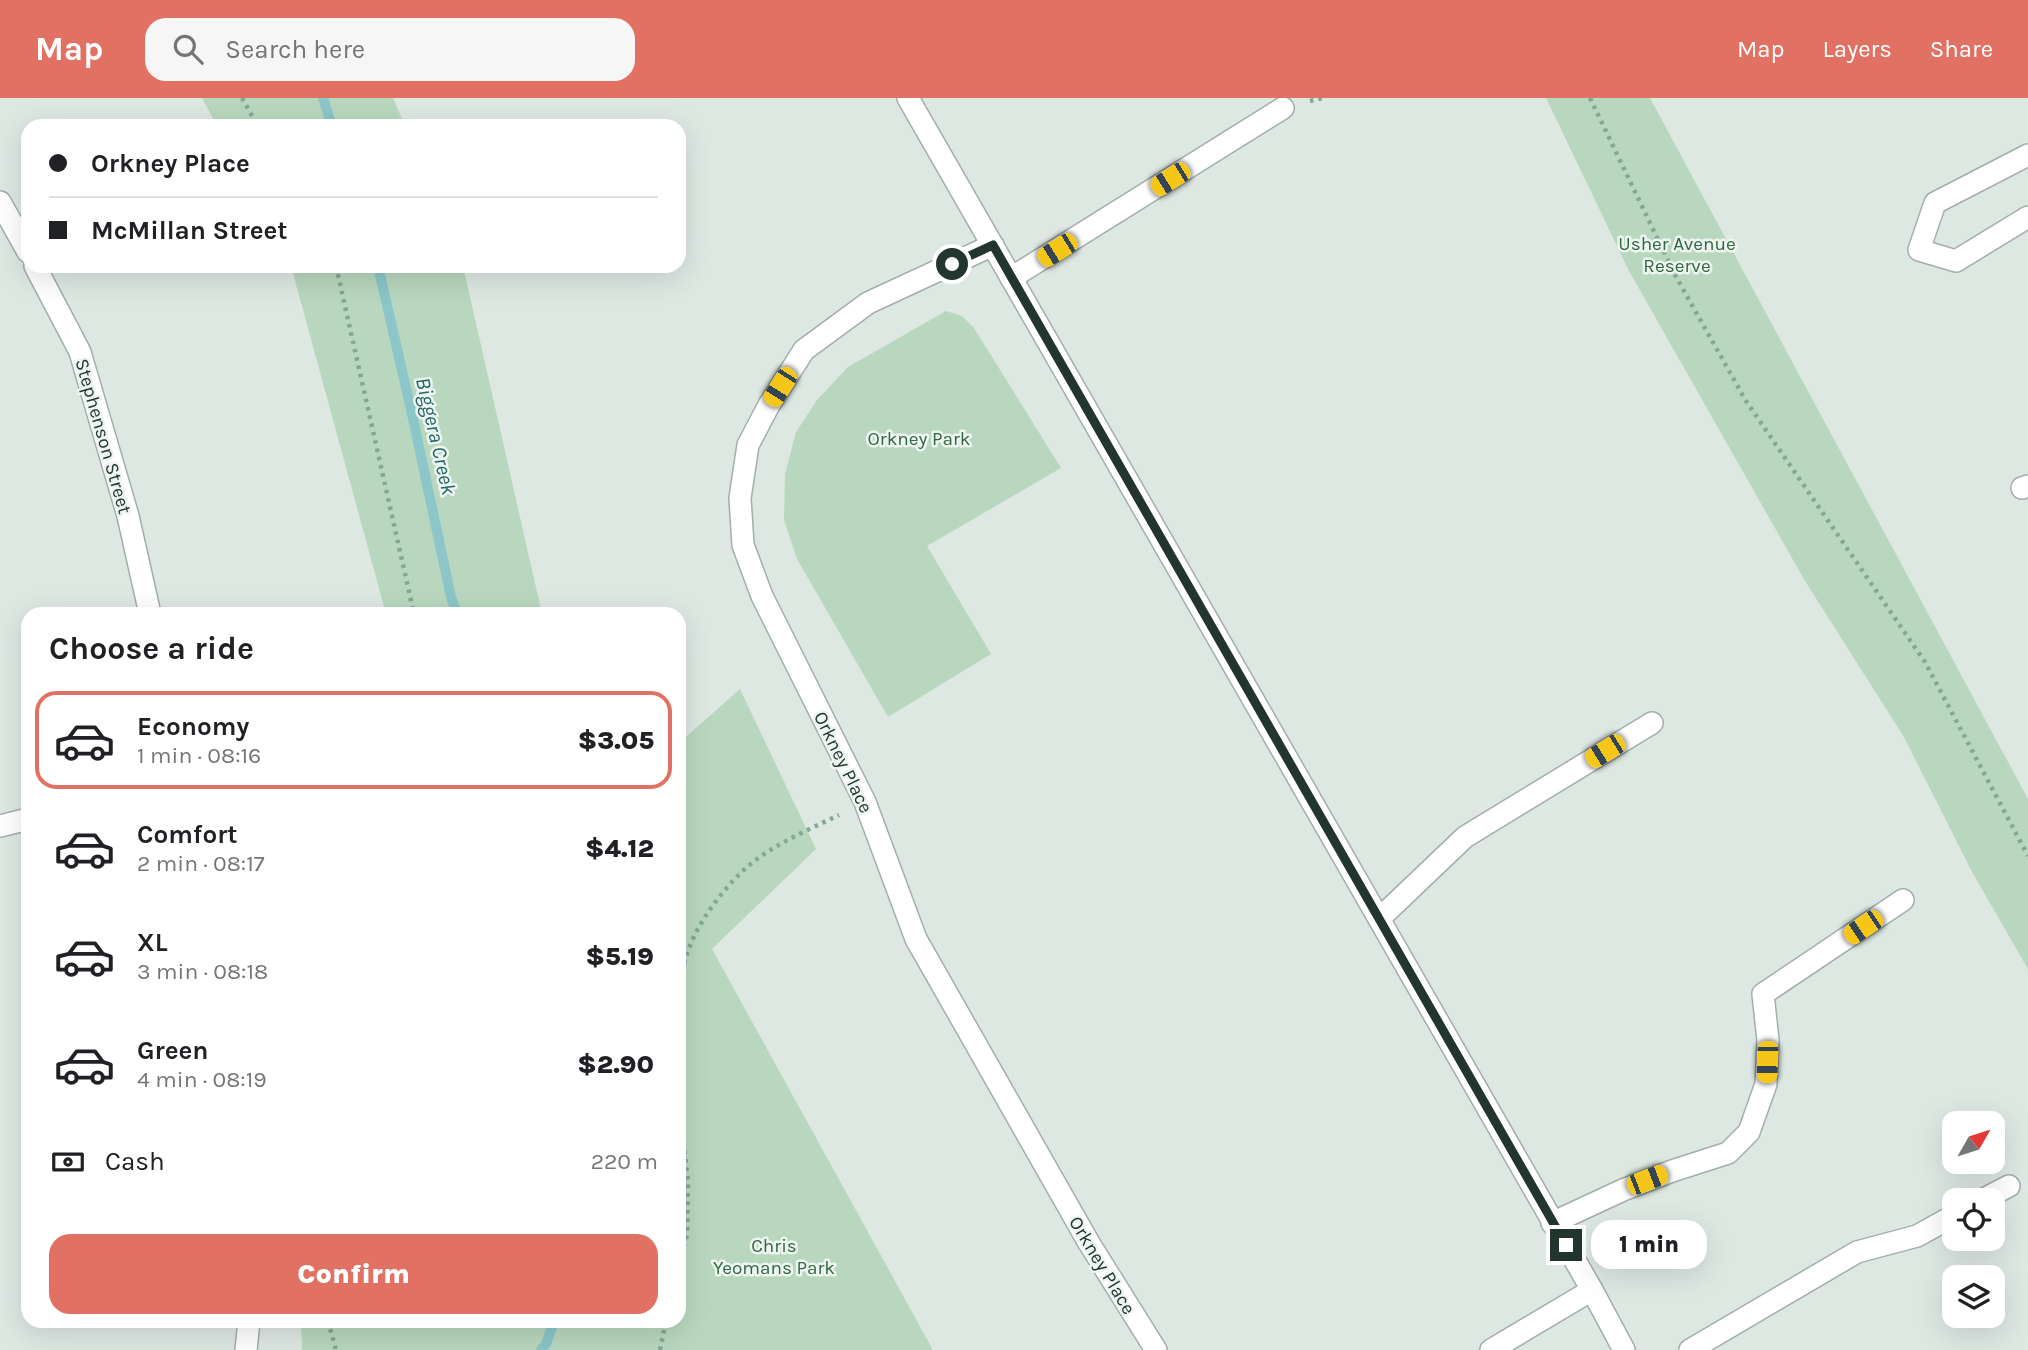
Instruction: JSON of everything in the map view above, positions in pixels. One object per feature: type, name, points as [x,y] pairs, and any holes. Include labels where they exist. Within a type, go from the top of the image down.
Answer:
[{"type":"street","points":[[908,98],[1624,1350]]},
{"type":"street","points":[[1011,278],[1283,108]]},
{"type":"street","points":[[2028,155],[1935,202],[1919,250],[1956,261],[2028,217]]},
{"type":"street","points":[[0,202],[21,240]]},
{"type":"street","name":"Orkney Place","points":[[993,245],[869,303],[804,350],[769,405],[748,445],[740,498],[743,545],[762,596],[865,802],[916,939],[1088,1243],[1156,1350]]},
{"type":"street","name":"Stephenson Street","points":[[39,273],[80,352],[128,516],[148,607]]},
{"type":"street","points":[[1379,919],[1465,837],[1652,723]]},
{"type":"street","points":[[0,827],[21,822]]},
{"type":"street","points":[[1552,1223],[1623,1190],[1728,1153],[1749,1132],[1766,1084],[1768,1040],[1763,994],[1903,900]]},
{"type":"street","points":[[2005,1188],[2009,1186]]},
{"type":"street","points":[[1690,1350],[1857,1252],[1917,1236],[1942,1222]]},
{"type":"street","points":[[1491,1350],[1592,1290]]},
{"type":"street","points":[[246,1350],[248,1328]]},
{"type":"path","points":[[242,98],[254,119]]},
{"type":"path","points":[[1590,98],[1675,275],[1746,401],[1925,662],[2028,856]]},
{"type":"path","points":[[338,273],[412,607]]},
{"type":"path","points":[[686,959],[706,915],[752,863],[779,845],[865,802]]},
{"type":"path","points":[[686,1164],[686,1239]]},
{"type":"path","points":[[330,1328],[336,1350]]},
{"type":"path","points":[[660,1350],[665,1328]]},
{"type":"green space","points":[[202,98],[393,98],[402,119],[213,119]]},
{"type":"green space","name":"Usher Avenue Reserve","points":[[1546,98],[1650,98],[2028,799],[2028,969],[1972,872],[1904,737],[1805,581],[1629,271]]},
{"type":"green space","points":[[293,273],[465,273],[540,607],[384,607]]},
{"type":"green space","name":"Orkney Park","points":[[946,311],[962,316],[974,328],[1061,468],[927,546],[991,654],[888,717],[797,559],[784,520],[785,474],[796,432],[817,400],[848,367]]},
{"type":"green space","name":"Chris Yeomans Park","points":[[740,689],[816,849],[712,949],[933,1350],[302,1350],[301,1328],[686,1328],[686,737]]},
{"type":"waterway","name":"Biggera Creek","points":[[323,98],[330,119]]},
{"type":"waterway","name":"Biggera Creek","points":[[380,273],[455,607]]},
{"type":"waterway","name":"Biggera Creek","points":[[541,1350],[552,1328]]},
{"type":"route","points":[[952,264],[993,245],[1566,1245]]}]
